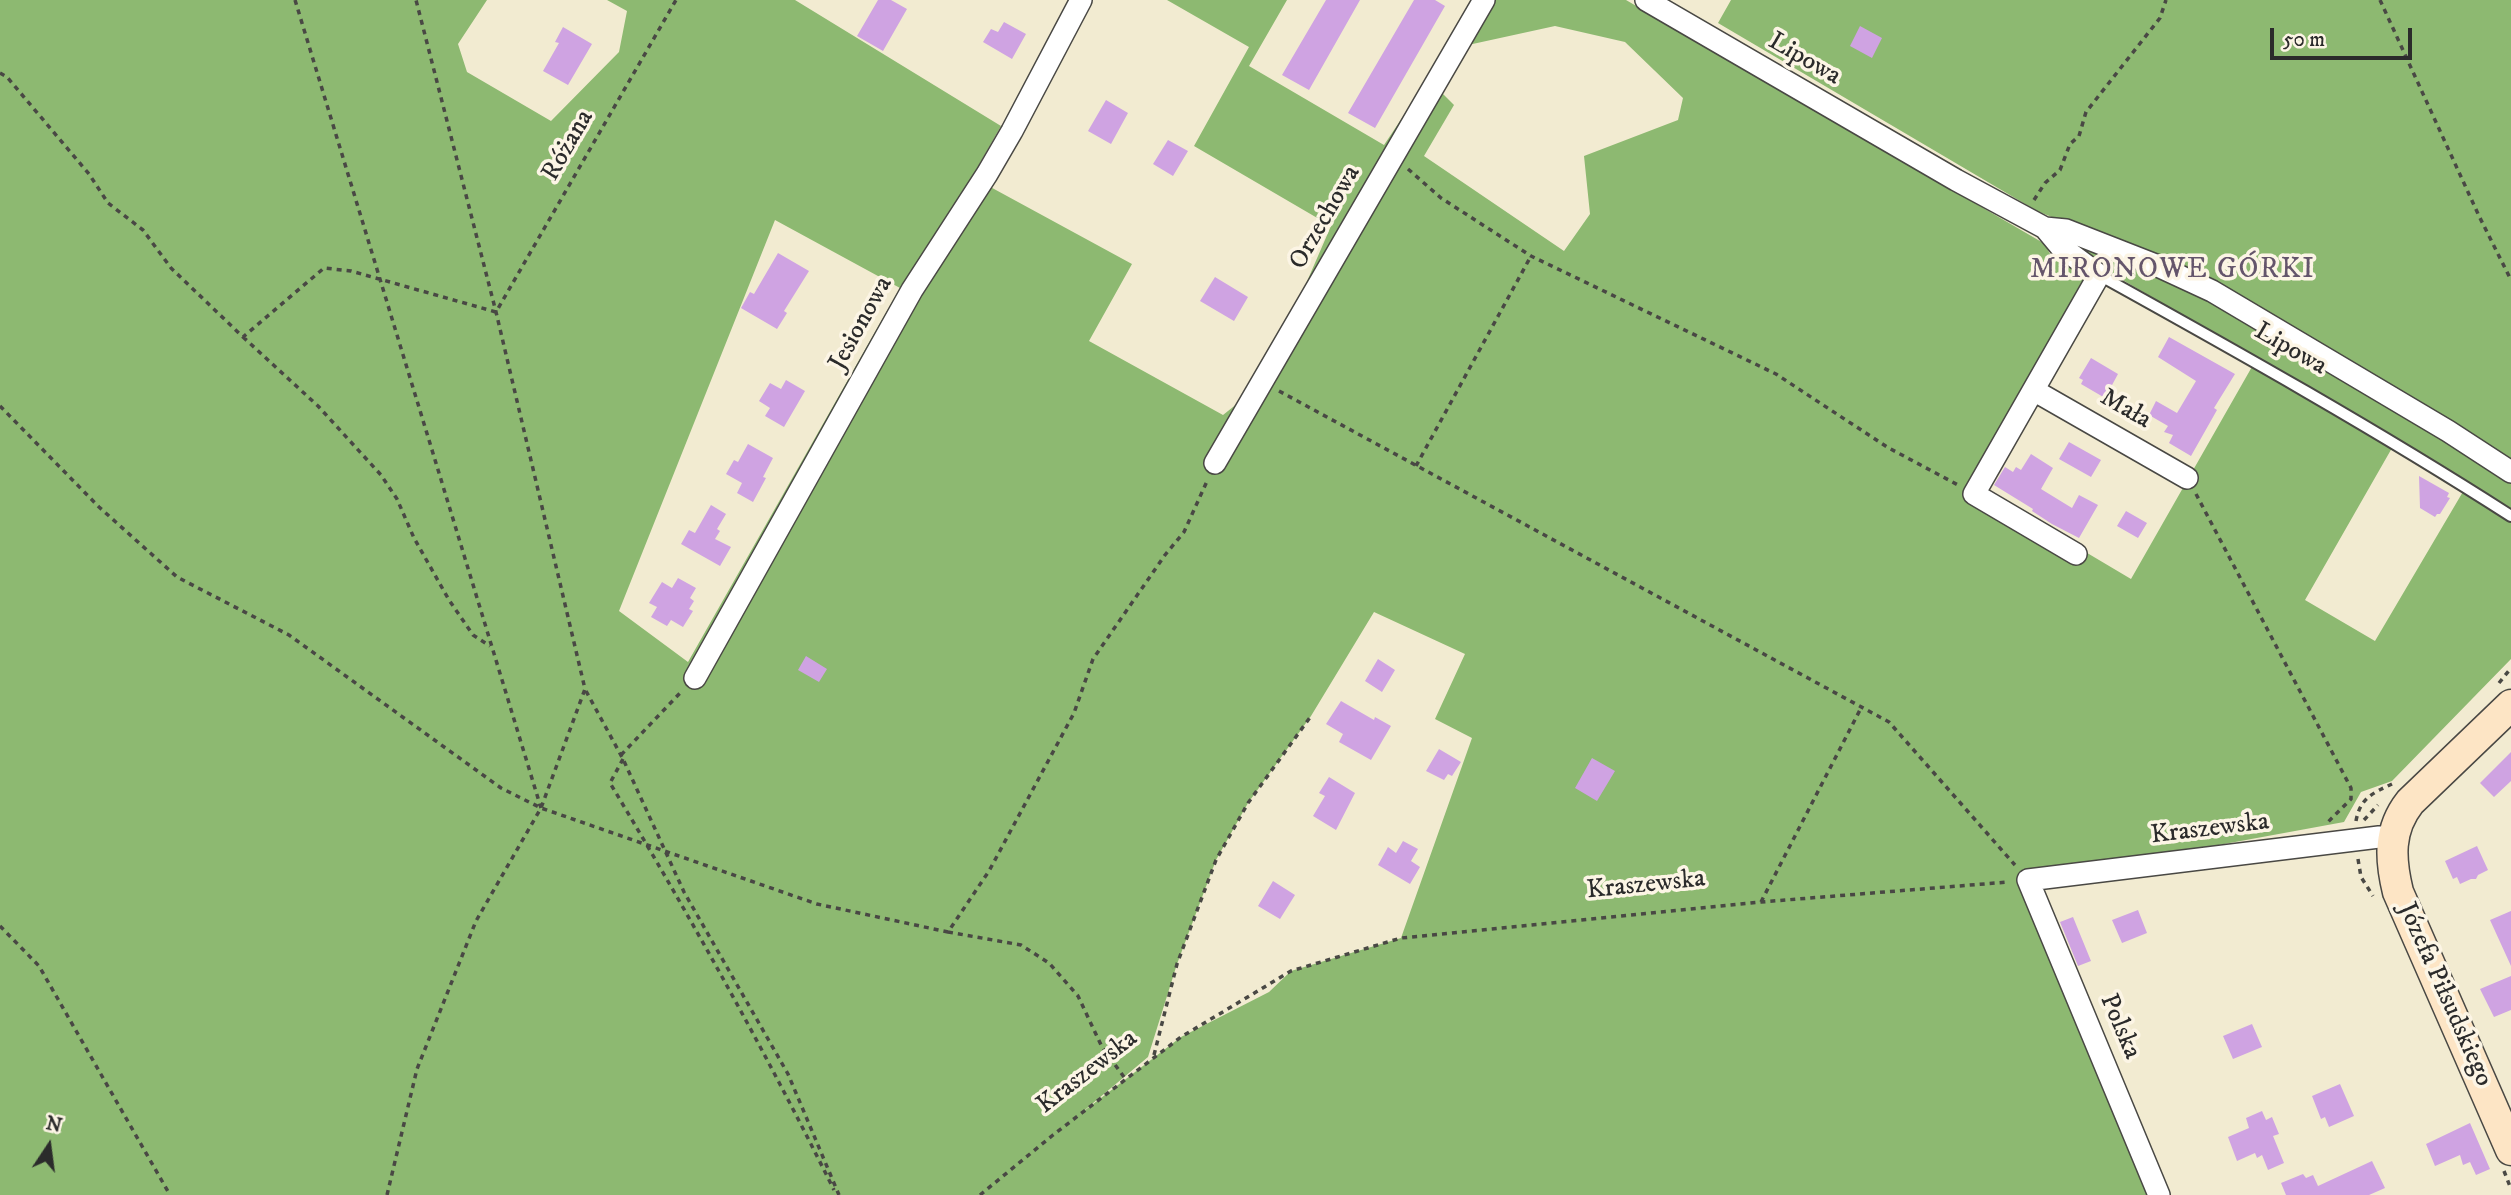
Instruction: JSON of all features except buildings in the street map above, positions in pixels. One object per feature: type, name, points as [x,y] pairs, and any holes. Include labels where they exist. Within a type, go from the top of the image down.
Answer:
[{"type":"street","name":"Jesionowa","points":[[695,678],[912,290],[1012,131],[1082,0]]},
{"type":"street","name":"Orzechowa","points":[[1215,463],[1484,0]]},
{"type":"street","name":"Lipowa","points":[[1646,0],[2045,228],[2060,246],[2099,275]]},
{"type":"street","name":"Lipowa","points":[[2045,228],[2066,230],[2158,266],[2212,291],[2448,431],[2511,472]]},
{"type":"street","points":[[2076,554],[1974,494],[2099,275]]},
{"type":"street","name":"Mała","points":[[2035,391],[2187,478]]},
{"type":"street","points":[[2393,837],[2398,821],[2410,802],[2511,705]]},
{"type":"street","name":"Kraszewska","points":[[2028,880],[2393,837]]},
{"type":"street","name":"Józefa Piłsudskiego","points":[[2393,837],[2392,860],[2398,892],[2511,1150]]},
{"type":"street","name":"Polska","points":[[2028,880],[2159,1195]]},
{"type":"lane","name":"Lipowa","points":[[2099,275],[2256,362],[2511,516]]},
{"type":"path","points":[[295,0],[541,808]]},
{"type":"path","points":[[416,0],[496,312],[585,689],[622,757],[684,892],[788,1074],[838,1195]]},
{"type":"path","name":"Różana","points":[[496,312],[676,0]]},
{"type":"path","points":[[2023,216],[2045,183],[2060,170],[2070,144],[2078,136],[2086,112],[2160,18],[2166,0]]},
{"type":"path","points":[[2380,0],[2511,280]]},
{"type":"path","points":[[0,73],[7,76],[89,174],[108,204],[143,230],[171,268],[318,406],[380,475],[397,499],[414,538],[449,600],[473,635],[492,648]]},
{"type":"path","points":[[1394,156],[1441,198],[1531,256],[1776,374],[1887,447],[1974,494]]},
{"type":"path","points":[[1416,466],[1531,256]]},
{"type":"path","points":[[243,337],[324,268],[379,278],[496,312]]},
{"type":"path","points":[[1263,383],[1889,722],[2028,880]]},
{"type":"path","points":[[0,406],[99,508],[177,577],[289,635],[501,788],[541,808],[817,904],[1021,946],[1049,963],[1078,996],[1102,1047],[1124,1077]]},
{"type":"path","points":[[948,932],[989,871],[1074,713],[1093,659],[1184,532],[1215,463]]},
{"type":"path","points":[[2187,478],[2351,788],[2351,799],[2322,828],[2324,844]]},
{"type":"path","points":[[695,678],[622,757],[610,783],[693,922],[779,1078],[838,1195]]},
{"type":"path","points":[[387,1195],[416,1069],[476,921],[541,808],[585,689]]},
{"type":"path","points":[[1761,902],[1861,707]]},
{"type":"path","points":[[1154,1058],[1177,964],[1216,859],[1248,803],[1311,716]]},
{"type":"path","points":[[2355,840],[2357,816],[2362,802],[2371,793],[2395,783]]},
{"type":"path","name":"Kraszewska","points":[[980,1195],[1181,1037],[1291,971],[1401,938],[1761,902],[2028,880]]},
{"type":"path","points":[[0,926],[39,966],[170,1195]]},
{"type":"green space","points":[[0,0],[487,0],[458,44],[467,72],[551,121],[619,52],[627,11],[607,0],[795,0],[1001,126],[972,177],[1132,264],[1089,341],[1223,415],[1263,383],[1331,226],[1194,146],[1249,47],[1167,0],[1287,0],[1249,66],[1384,145],[1428,79],[1454,105],[1424,156],[1564,251],[1590,214],[1584,156],[1678,120],[1683,98],[1625,42],[1555,26],[1468,45],[1495,0],[1626,0],[2045,244],[2052,258],[2089,279],[1971,484],[2131,579],[2253,365],[2260,361],[2077,253],[2079,242],[2142,266],[2271,332],[2511,483],[2511,659],[2392,781],[2361,792],[2344,822],[2028,880],[2160,1195],[0,1195]],"holes":[[[775,220],[900,288],[688,662],[619,611]],[[2392,448],[2464,490],[2375,641],[2305,600]],[[1374,612],[1465,654],[1435,719],[1472,738],[1401,938],[1291,971],[1269,992],[1181,1037],[1080,1114],[1148,1057],[1177,964],[1216,860],[1248,803],[1311,716]]]},
{"type":"green space","points":[[1731,0],[2511,0],[2511,462],[2318,341],[2211,282],[2037,211],[1718,23]]},
{"type":"district","name":"MIRONOWE GÓRKI","points":[[2173,271]]}]
